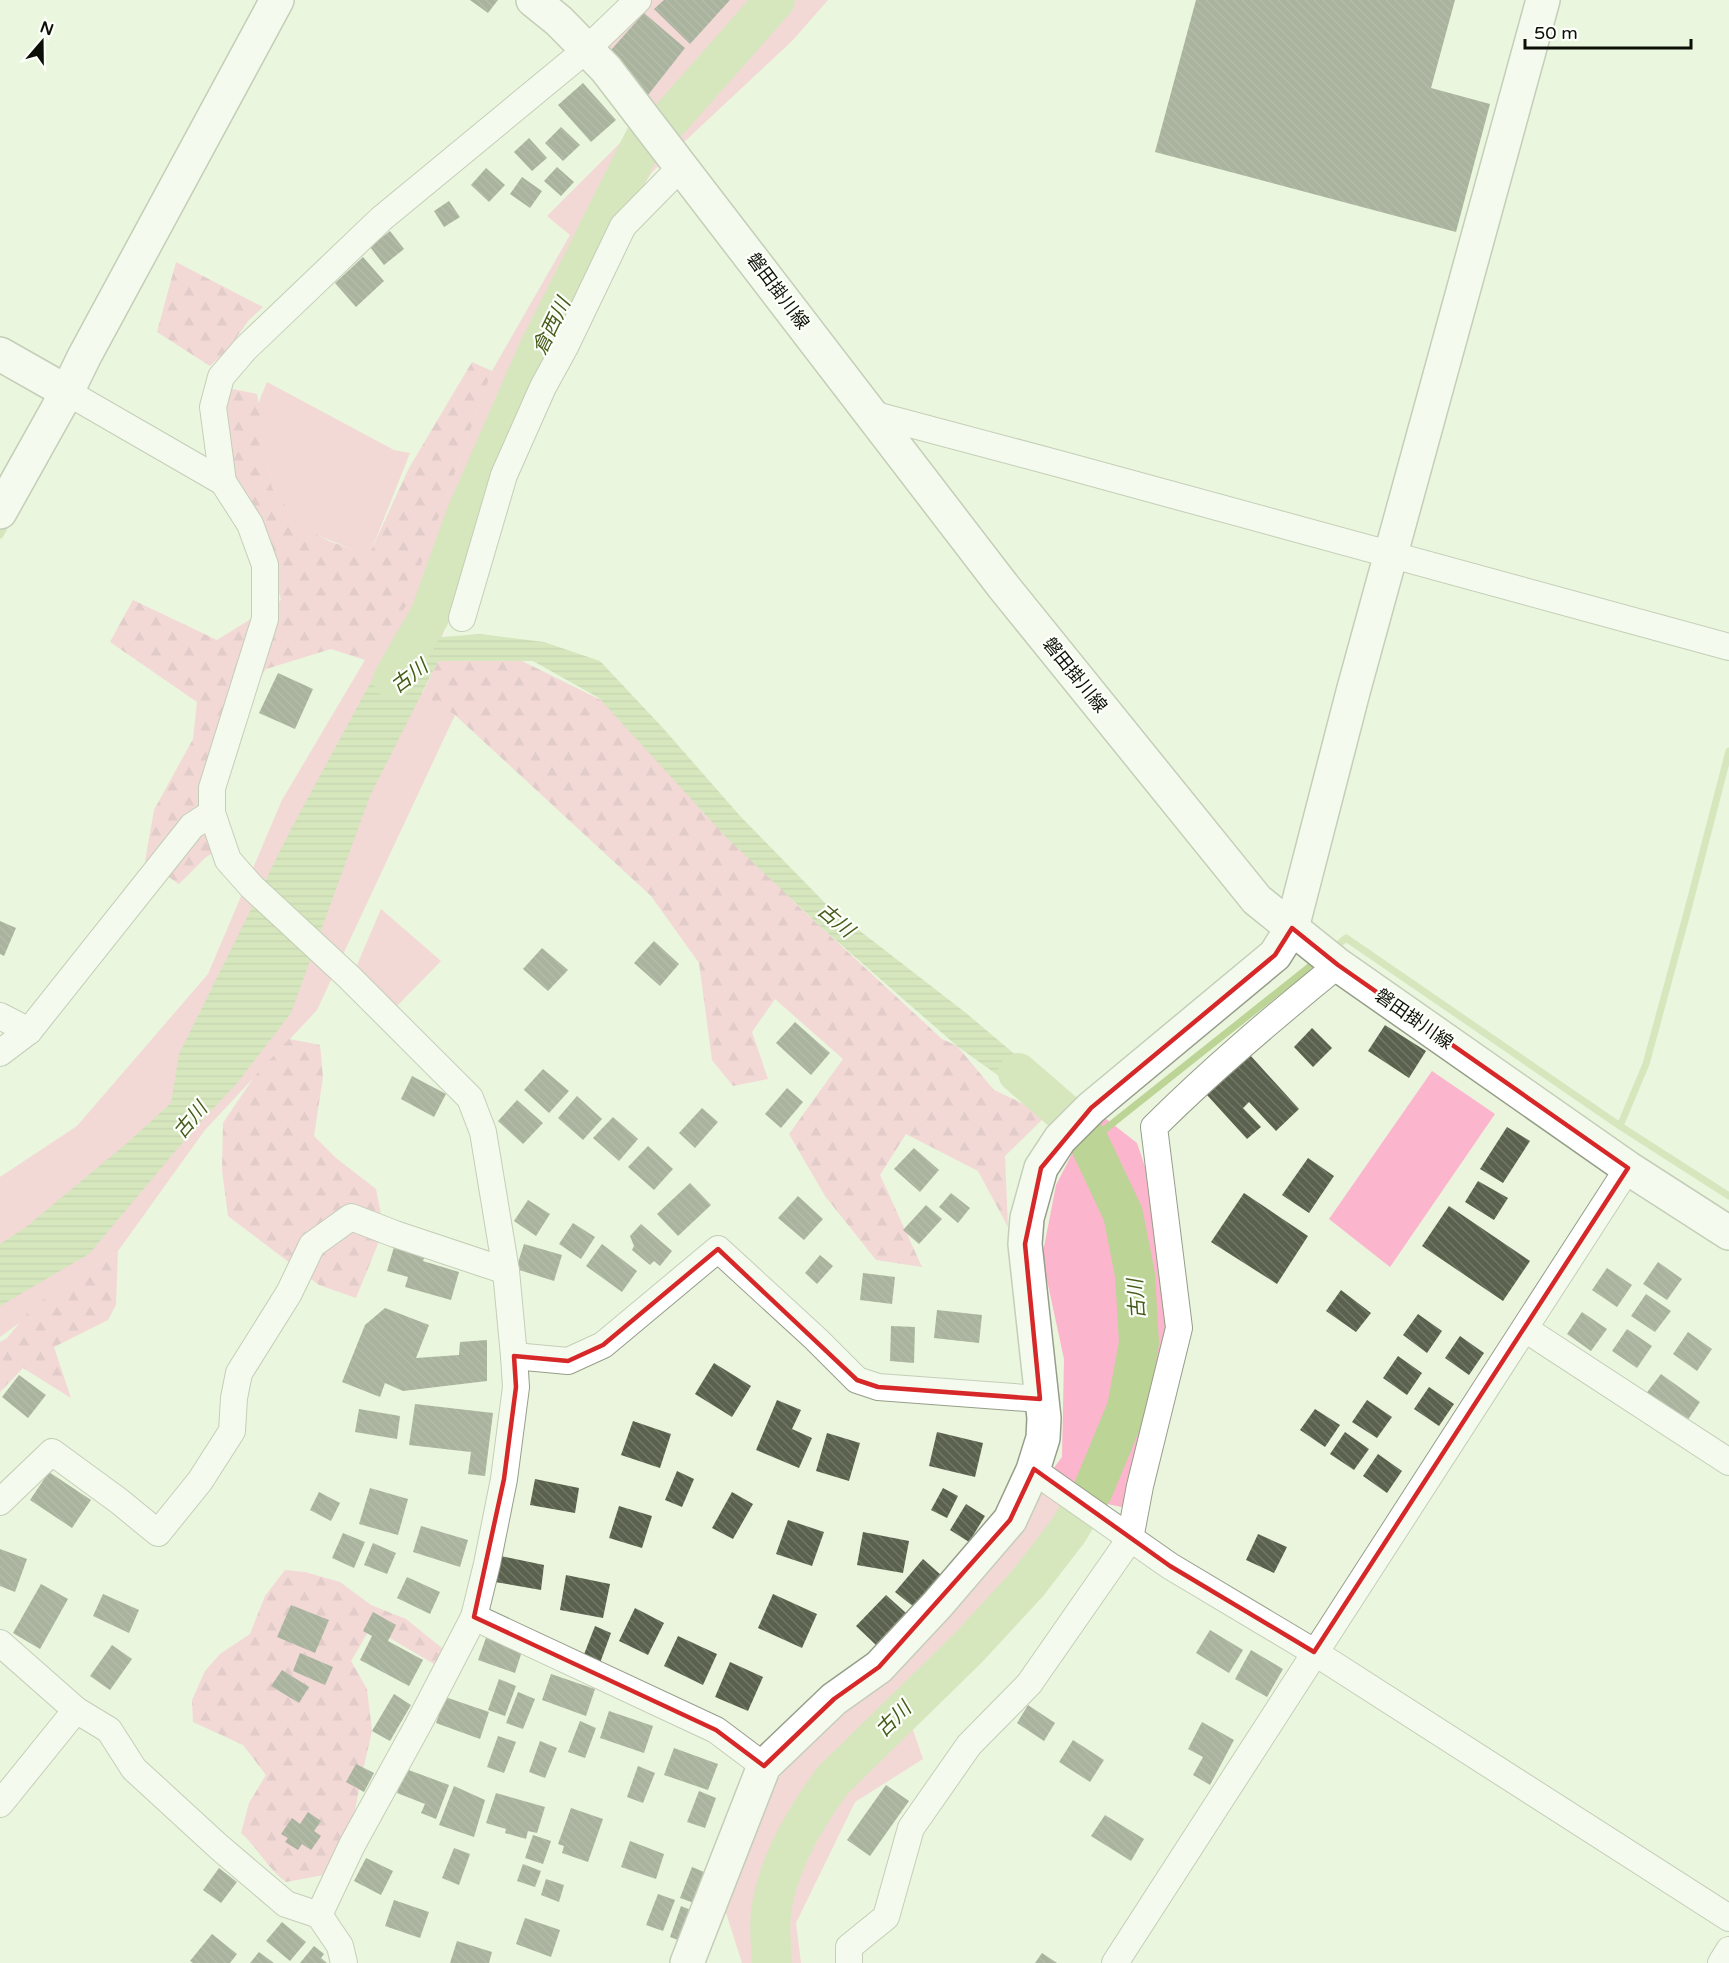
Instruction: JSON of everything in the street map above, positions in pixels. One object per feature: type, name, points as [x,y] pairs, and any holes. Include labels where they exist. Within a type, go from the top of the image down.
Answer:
[{"type":"street","points":[[0,512],[67,392],[277,0]]},
{"type":"street","name":"磐田掛川線","points":[[533,0],[606,69],[1004,586],[1257,900],[1338,965],[1628,1168],[1729,1233]]},
{"type":"street","points":[[319,1914],[352,1845],[474,1617],[504,1479],[516,1387],[514,1356],[506,1270],[483,1132],[470,1098],[349,977],[252,887],[228,860],[212,813],[212,788],[265,619],[265,565],[250,524],[223,482],[213,406],[221,377],[245,349],[381,219],[586,49],[638,0]]},
{"type":"street","points":[[687,1963],[765,1766],[834,1699],[879,1667],[937,1605],[1010,1520],[1039,1473],[1044,1418],[1040,1399],[1025,1244],[1027,1218],[1041,1168],[1060,1139],[1091,1108],[1275,955],[1292,928],[1353,692],[1543,0]]},
{"type":"street","points":[[462,618],[504,475],[543,387],[566,345],[623,226],[682,166]]},
{"type":"street","points":[[0,354],[223,482]]},
{"type":"street","points":[[872,414],[1729,647]]},
{"type":"street","points":[[0,1053],[29,1031],[192,826],[212,813]]},
{"type":"street","points":[[849,1963],[849,1947],[886,1917],[911,1828],[969,1745],[1029,1684],[1130,1539],[1140,1486],[1179,1328],[1154,1127],[1192,1088],[1252,1035],[1338,965]]},
{"type":"street","points":[[0,1016],[29,1031]]},
{"type":"street","points":[[1115,1963],[1628,1168]]},
{"type":"street","points":[[0,1502],[52,1452],[158,1533],[201,1481],[232,1431],[234,1398],[239,1373],[289,1293],[312,1245],[351,1217],[506,1270]]},
{"type":"street","points":[[514,1356],[568,1361],[603,1346],[718,1249],[857,1380],[878,1387],[1040,1399]]},
{"type":"street","points":[[1525,1329],[1729,1462]]},
{"type":"street","points":[[1039,1473],[1170,1566],[1314,1652],[1729,1918]]},
{"type":"street","points":[[474,1617],[716,1730],[765,1766]]},
{"type":"street","points":[[0,1642],[76,1710],[109,1730],[134,1768],[269,1890],[286,1904],[319,1914],[340,1946],[344,1963]]},
{"type":"street","points":[[0,1804],[76,1710]]},
{"type":"street","points":[[1721,1963],[1729,1950]]},
{"type":"highlighted area","points":[[1292,928],[1338,965],[1628,1168],[1314,1652],[1170,1566],[1034,1469],[1010,1520],[879,1667],[834,1699],[764,1766],[716,1730],[474,1617],[504,1479],[516,1387],[514,1356],[568,1361],[603,1345],[718,1249],[857,1380],[878,1387],[1040,1399],[1025,1244],[1041,1168],[1091,1108],[1275,955]]},
{"type":"green space","points":[[638,0],[828,0],[793,40],[652,172],[605,247],[468,563],[422,693],[455,715],[317,1010],[205,1130],[118,1251],[0,1337],[0,1177],[77,1126],[208,974],[282,800],[365,660],[406,605],[492,371],[570,235],[547,216],[644,119],[587,49]]},
{"type":"green space","points":[[176,262],[263,307],[248,321],[230,347],[210,366],[157,332]]},
{"type":"green space","points":[[472,362],[492,371],[406,606],[365,660],[331,649],[266,669],[236,711],[229,732],[217,851],[206,857],[179,884],[145,861],[154,810],[193,739],[197,702],[110,642],[133,600],[217,640],[281,600],[267,550],[231,467],[226,425],[228,388],[257,394],[272,488],[301,526],[329,541],[369,555],[409,468]]},
{"type":"green space","points":[[267,382],[394,450],[410,453],[369,556],[301,527],[272,488],[258,404]]},
{"type":"green space","points":[[438,661],[522,661],[611,705],[796,904],[942,1039],[957,1046],[994,1090],[1047,1115],[1005,1156],[1008,1227],[978,1171],[906,1134],[880,1175],[922,1267],[876,1260],[825,1196],[789,1134],[843,1059],[775,999],[752,1032],[768,1079],[733,1086],[712,1060],[699,963],[651,896],[455,715],[422,694]]},
{"type":"green space","points":[[381,909],[441,961],[396,1007],[354,972]]},
{"type":"green space","points":[[289,1039],[320,1045],[323,1077],[314,1136],[336,1158],[376,1189],[384,1229],[356,1298],[319,1285],[228,1216],[222,1170],[223,1123],[254,1077]]},
{"type":"green space","points":[[1432,1071],[1495,1114],[1390,1267],[1329,1219]]},
{"type":"green space","points":[[1105,1118],[1137,1143],[1169,1238],[1174,1319],[1131,1509],[1098,1502],[1077,1533],[911,1724],[923,1759],[855,1802],[796,1923],[801,1963],[742,1963],[719,1891],[743,1830],[810,1732],[1009,1528],[1062,1457],[1064,1359],[1042,1257],[1056,1185],[1075,1148]]},
{"type":"green space","points":[[118,1251],[116,1305],[108,1320],[54,1347],[71,1398],[23,1368],[0,1392],[0,1342],[7,1338],[35,1304],[71,1285]]},
{"type":"green space","points":[[285,1570],[305,1572],[340,1582],[371,1605],[406,1619],[442,1648],[446,1671],[371,1627],[351,1661],[367,1689],[372,1731],[352,1826],[329,1874],[286,1882],[273,1871],[241,1833],[249,1803],[266,1775],[243,1745],[193,1722],[192,1700],[205,1671],[220,1654],[250,1634],[265,1596]]},
{"type":"water","points":[[760,0],[790,0],[677,127],[660,110]]},
{"type":"water","points":[[412,626],[431,638],[480,634],[544,642],[600,661],[741,817],[829,907],[966,1013],[1070,1101],[1052,1114],[957,1046],[823,929],[725,836],[599,698],[533,661],[438,661],[370,796],[291,1013],[238,1082],[194,1129],[89,1254],[0,1306],[0,1244],[26,1227],[127,1143],[171,1103],[179,1054],[291,829],[379,667]]},
{"type":"building","points":[[470,0],[498,0],[488,13]]},
{"type":"building","points":[[664,0],[730,0],[690,44],[654,9]]},
{"type":"building","points":[[1196,0],[1455,0],[1431,88],[1490,104],[1456,232],[1155,152]]},
{"type":"building","points":[[644,13],[685,48],[648,95],[611,50]]},
{"type":"building","points":[[583,83],[616,120],[591,142],[558,105]]},
{"type":"building","points":[[561,127],[580,145],[563,161],[545,143]]},
{"type":"building","points":[[529,138],[547,158],[532,171],[514,152]]},
{"type":"building","points":[[557,167],[574,182],[561,196],[544,181]]},
{"type":"building","points":[[486,168],[505,185],[489,202],[471,185]]},
{"type":"building","points":[[522,177],[542,191],[530,208],[510,194]]},
{"type":"building","points":[[449,201],[460,217],[444,227],[434,211]]},
{"type":"building","points":[[390,231],[404,249],[384,265],[370,247]]},
{"type":"building","points":[[363,257],[384,281],[356,307],[335,283]]},
{"type":"building","points":[[278,673],[313,689],[295,729],[259,713]]},
{"type":"building","points":[[0,921],[16,928],[4,956],[0,954]]},
{"type":"building","points":[[654,941],[679,964],[660,986],[634,963]]},
{"type":"building","points":[[542,948],[568,970],[548,991],[523,969]]},
{"type":"building","points":[[795,1022],[830,1053],[811,1075],[776,1043]]},
{"type":"building","points":[[1385,1025],[1426,1051],[1409,1078],[1368,1051]]},
{"type":"building","points":[[1312,1028],[1332,1048],[1313,1067],[1294,1047]]},
{"type":"building","points":[[1250,1055],[1299,1109],[1276,1131],[1249,1102],[1243,1108],[1261,1127],[1247,1139],[1207,1095]]},
{"type":"building","points":[[543,1069],[569,1091],[549,1113],[524,1090]]},
{"type":"building","points":[[412,1076],[446,1094],[434,1117],[401,1099]]},
{"type":"building","points":[[787,1088],[803,1102],[781,1128],[765,1114]]},
{"type":"building","points":[[577,1096],[602,1119],[583,1140],[558,1118]]},
{"type":"building","points":[[517,1100],[543,1123],[523,1144],[498,1121]]},
{"type":"building","points":[[702,1108],[718,1122],[695,1148],[679,1133]]},
{"type":"building","points":[[613,1117],[638,1139],[619,1161],[593,1138]]},
{"type":"building","points":[[1507,1127],[1530,1141],[1503,1183],[1480,1169]]},
{"type":"building","points":[[648,1146],[673,1169],[654,1190],[628,1167]]},
{"type":"building","points":[[914,1148],[939,1170],[920,1192],[894,1169]]},
{"type":"building","points":[[1308,1158],[1334,1176],[1309,1213],[1282,1195]]},
{"type":"building","points":[[1478,1181],[1508,1198],[1494,1220],[1465,1202]]},
{"type":"building","points":[[690,1183],[711,1205],[678,1236],[657,1214]]},
{"type":"building","points":[[951,1193],[970,1208],[958,1223],[939,1207]]},
{"type":"building","points":[[1244,1193],[1308,1236],[1277,1284],[1211,1242]]},
{"type":"building","points":[[798,1196],[823,1219],[804,1240],[778,1218]]},
{"type":"building","points":[[528,1200],[550,1214],[536,1236],[514,1221]]},
{"type":"building","points":[[926,1205],[942,1219],[919,1244],[903,1230]]},
{"type":"building","points":[[1449,1206],[1530,1261],[1503,1301],[1422,1246]]},
{"type":"building","points":[[573,1223],[595,1237],[581,1259],[559,1244]]},
{"type":"building","points":[[641,1224],[672,1251],[660,1266],[654,1261],[650,1265],[632,1250],[634,1246],[630,1236]]},
{"type":"building","points":[[524,1244],[562,1255],[554,1281],[516,1269]]},
{"type":"building","points":[[602,1244],[637,1271],[622,1292],[586,1266]]},
{"type":"building","points":[[394,1247],[425,1256],[423,1261],[459,1272],[451,1300],[405,1287],[408,1277],[387,1271]]},
{"type":"building","points":[[820,1255],[833,1266],[817,1284],[805,1273]]},
{"type":"building","points":[[1658,1262],[1682,1279],[1667,1300],[1643,1284]]},
{"type":"building","points":[[1607,1268],[1632,1285],[1617,1307],[1592,1290]]},
{"type":"building","points":[[863,1273],[895,1277],[892,1304],[860,1300]]},
{"type":"building","points":[[1341,1290],[1371,1313],[1356,1332],[1326,1311]]},
{"type":"building","points":[[1646,1294],[1671,1311],[1655,1332],[1631,1316]]},
{"type":"building","points":[[385,1308],[429,1325],[416,1358],[459,1355],[460,1342],[487,1340],[487,1381],[403,1391],[385,1383],[380,1397],[342,1382],[365,1325]]},
{"type":"building","points":[[937,1310],[982,1315],[979,1343],[934,1338]]},
{"type":"building","points":[[1582,1312],[1607,1329],[1591,1351],[1567,1334]]},
{"type":"building","points":[[1418,1314],[1442,1331],[1427,1353],[1403,1335]]},
{"type":"building","points":[[891,1326],[915,1327],[914,1363],[890,1361]]},
{"type":"building","points":[[1627,1329],[1652,1346],[1637,1368],[1612,1351]]},
{"type":"building","points":[[1688,1332],[1712,1349],[1697,1371],[1673,1354]]},
{"type":"building","points":[[1460,1336],[1484,1353],[1469,1375],[1445,1358]]},
{"type":"building","points":[[1398,1356],[1422,1373],[1407,1395],[1383,1378]]},
{"type":"building","points":[[714,1363],[751,1386],[732,1417],[695,1394]]},
{"type":"building","points":[[1661,1374],[1700,1402],[1685,1424],[1645,1395]]},
{"type":"building","points":[[19,1375],[46,1395],[28,1418],[2,1397]]},
{"type":"building","points":[[1429,1387],[1454,1404],[1439,1426],[1414,1409]]},
{"type":"building","points":[[777,1400],[801,1410],[792,1429],[812,1438],[799,1468],[756,1450]]},
{"type":"building","points":[[1367,1400],[1392,1417],[1377,1438],[1352,1422]]},
{"type":"building","points":[[415,1404],[493,1413],[485,1476],[468,1474],[471,1452],[409,1445]]},
{"type":"building","points":[[359,1409],[400,1416],[397,1439],[355,1432]]},
{"type":"building","points":[[1315,1409],[1340,1425],[1325,1447],[1300,1430]]},
{"type":"building","points":[[633,1421],[671,1434],[660,1468],[621,1455]]},
{"type":"building","points":[[937,1432],[983,1443],[975,1477],[929,1466]]},
{"type":"building","points":[[1345,1432],[1369,1449],[1354,1470],[1330,1454]]},
{"type":"building","points":[[827,1433],[860,1443],[849,1481],[816,1471]]},
{"type":"building","points":[[1378,1454],[1402,1471],[1387,1493],[1363,1476]]},
{"type":"building","points":[[677,1471],[694,1479],[682,1507],[665,1500]]},
{"type":"building","points":[[49,1472],[91,1500],[72,1528],[30,1500]]},
{"type":"building","points":[[535,1479],[579,1488],[575,1513],[530,1505]]},
{"type":"building","points":[[370,1488],[408,1499],[398,1535],[359,1524]]},
{"type":"building","points":[[943,1488],[958,1496],[947,1518],[931,1510]]},
{"type":"building","points":[[319,1492],[340,1503],[331,1521],[310,1510]]},
{"type":"building","points":[[732,1492],[753,1504],[733,1539],[712,1528]]},
{"type":"building","points":[[966,1504],[985,1516],[969,1542],[950,1530]]},
{"type":"building","points":[[619,1506],[652,1516],[642,1548],[609,1538]]},
{"type":"building","points":[[788,1520],[824,1532],[812,1566],[776,1554]]},
{"type":"building","points":[[421,1526],[468,1540],[460,1567],[413,1552]]},
{"type":"building","points":[[863,1532],[909,1541],[903,1573],[857,1565]]},
{"type":"building","points":[[343,1533],[365,1542],[354,1568],[332,1558]]},
{"type":"building","points":[[1258,1534],[1287,1547],[1274,1573],[1246,1560]]},
{"type":"building","points":[[373,1543],[396,1553],[387,1574],[364,1565]]},
{"type":"building","points":[[0,1549],[27,1559],[15,1592],[0,1586]]},
{"type":"building","points":[[501,1556],[544,1565],[541,1590],[495,1582]]},
{"type":"building","points":[[923,1559],[941,1575],[914,1607],[895,1592]]},
{"type":"building","points":[[566,1575],[610,1584],[603,1618],[560,1610]]},
{"type":"building","points":[[407,1577],[440,1592],[430,1614],[397,1598]]},
{"type":"building","points":[[41,1584],[68,1599],[40,1649],[13,1633]]},
{"type":"building","points":[[103,1594],[139,1610],[129,1633],[93,1616]]},
{"type":"building","points":[[773,1594],[817,1614],[802,1648],[758,1628]]},
{"type":"building","points":[[886,1595],[906,1613],[876,1645],[856,1626]]},
{"type":"building","points":[[291,1605],[329,1620],[315,1653],[277,1637]]},
{"type":"building","points":[[635,1608],[664,1623],[648,1655],[619,1641]]},
{"type":"building","points":[[373,1612],[396,1625],[388,1641],[423,1660],[409,1686],[360,1660],[372,1636],[363,1631]]},
{"type":"building","points":[[595,1626],[611,1633],[600,1663],[583,1657]]},
{"type":"building","points":[[1210,1630],[1243,1650],[1229,1673],[1196,1653]]},
{"type":"building","points":[[487,1635],[523,1648],[515,1673],[478,1660]]},
{"type":"building","points":[[678,1636],[717,1654],[703,1685],[664,1666]]},
{"type":"building","points":[[112,1645],[132,1659],[110,1690],[90,1676]]},
{"type":"building","points":[[1251,1650],[1283,1669],[1267,1697],[1235,1679]]},
{"type":"building","points":[[300,1653],[333,1667],[325,1685],[293,1671]]},
{"type":"building","points":[[730,1662],[763,1677],[748,1711],[715,1697]]},
{"type":"building","points":[[282,1670],[309,1687],[299,1703],[271,1686]]},
{"type":"building","points":[[551,1674],[595,1689],[586,1716],[542,1700]]},
{"type":"building","points":[[499,1679],[516,1686],[505,1716],[488,1710]]},
{"type":"building","points":[[518,1692],[535,1699],[523,1729],[506,1723]]},
{"type":"building","points":[[394,1694],[411,1705],[390,1741],[372,1731]]},
{"type":"building","points":[[445,1697],[489,1712],[480,1739],[436,1723]]},
{"type":"building","points":[[1028,1705],[1055,1723],[1044,1741],[1017,1723]]},
{"type":"building","points":[[609,1711],[653,1726],[644,1753],[600,1738]]},
{"type":"building","points":[[580,1721],[596,1728],[585,1758],[568,1752]]},
{"type":"building","points":[[1202,1722],[1234,1740],[1210,1785],[1193,1775],[1203,1757],[1188,1749]]},
{"type":"building","points":[[498,1736],[516,1742],[504,1773],[487,1767]]},
{"type":"building","points":[[1073,1740],[1104,1760],[1090,1782],[1059,1762]]},
{"type":"building","points":[[540,1741],[557,1748],[545,1778],[529,1772]]},
{"type":"building","points":[[674,1748],[718,1764],[708,1790],[664,1775]]},
{"type":"building","points":[[356,1764],[374,1773],[364,1792],[346,1782]]},
{"type":"building","points":[[638,1766],[655,1773],[643,1803],[627,1797]]},
{"type":"building","points":[[406,1769],[449,1785],[436,1819],[421,1813],[425,1804],[397,1793]]},
{"type":"building","points":[[886,1785],[909,1801],[870,1856],[847,1840]]},
{"type":"building","points":[[454,1786],[485,1800],[474,1837],[439,1825]]},
{"type":"building","points":[[699,1791],[716,1798],[705,1828],[687,1822]]},
{"type":"building","points":[[496,1793],[545,1807],[537,1833],[528,1831],[526,1839],[505,1833],[506,1829],[486,1823]]},
{"type":"building","points":[[571,1808],[603,1819],[588,1862],[562,1853],[564,1846],[558,1844]]},
{"type":"building","points":[[308,1812],[321,1821],[314,1831],[321,1836],[311,1850],[302,1844],[298,1850],[285,1842],[288,1838],[281,1834],[292,1818],[300,1824]]},
{"type":"building","points":[[1105,1815],[1144,1839],[1131,1861],[1091,1836]]},
{"type":"building","points":[[533,1835],[551,1841],[543,1864],[525,1858]]},
{"type":"building","points":[[630,1841],[664,1854],[656,1879],[621,1867]]},
{"type":"building","points":[[454,1848],[470,1854],[459,1885],[442,1878]]},
{"type":"building","points":[[366,1858],[393,1871],[381,1895],[354,1881]]},
{"type":"building","points":[[523,1864],[541,1871],[535,1887],[517,1881]]},
{"type":"building","points":[[692,1867],[709,1874],[697,1904],[680,1898]]},
{"type":"building","points":[[219,1868],[237,1882],[221,1903],[203,1890]]},
{"type":"building","points":[[546,1879],[564,1885],[559,1902],[541,1895]]},
{"type":"building","points":[[658,1894],[675,1900],[663,1931],[646,1925]]},
{"type":"building","points":[[394,1900],[429,1912],[420,1938],[385,1926]]},
{"type":"building","points":[[681,1906],[698,1913],[686,1943],[670,1937]]},
{"type":"building","points":[[525,1918],[560,1930],[551,1957],[516,1944]]},
{"type":"building","points":[[282,1922],[306,1942],[290,1961],[266,1941]]},
{"type":"building","points":[[212,1934],[237,1954],[230,1963],[193,1963],[190,1961]]},
{"type":"building","points":[[457,1941],[492,1952],[489,1963],[450,1963]]},
{"type":"building","points":[[314,1946],[324,1954],[321,1958],[327,1963],[300,1963]]},
{"type":"building","points":[[259,1952],[274,1963],[250,1963]]},
{"type":"building","points":[[1042,1953],[1057,1963],[1035,1963]]},
{"type":"waterway","name":"倉西川","points":[[393,679],[430,615],[466,515],[538,351],[646,136],[670,119],[775,0]]},
{"type":"waterway","points":[[0,535],[7,522]]},
{"type":"waterway","points":[[1620,1126],[1646,1064],[1729,751]]},
{"type":"waterway","points":[[1332,950],[1346,938],[1620,1126],[1729,1196]]},
{"type":"waterway","points":[[1089,1142],[1318,960]]},
{"type":"waterway","name":"古川","points":[[772,1963],[770,1924],[774,1894],[786,1859],[812,1810],[833,1780],[968,1648],[1028,1583],[1068,1531],[1093,1490],[1127,1408],[1139,1343],[1135,1275],[1123,1214],[1089,1142],[1078,1125],[1018,1073]]}]
